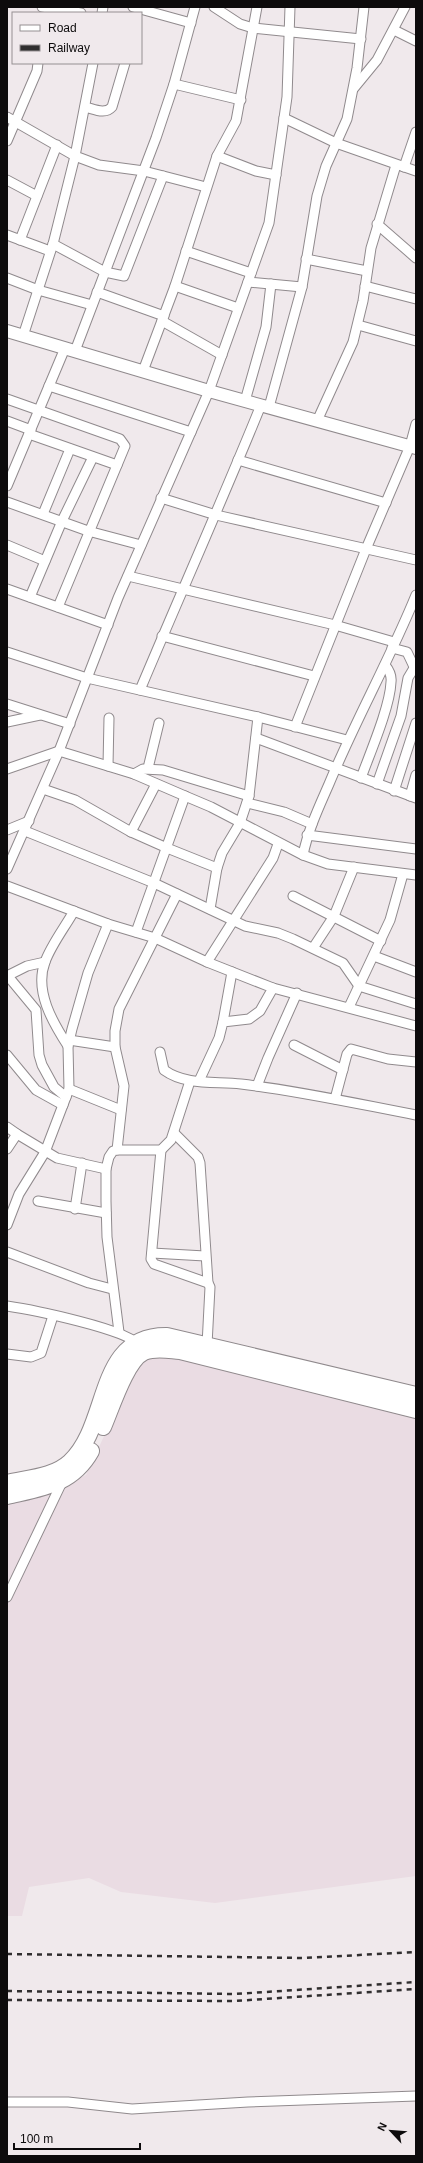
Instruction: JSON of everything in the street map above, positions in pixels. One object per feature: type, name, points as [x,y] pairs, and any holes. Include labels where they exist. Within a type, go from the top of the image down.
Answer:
[{"type":"highway","points":[[7,1496],[46,1487],[63,1480],[78,1470],[88,1456],[140,1347],[151,1337],[167,1336],[416,1395]]},
{"type":"highway","points":[[7,1482],[50,1474],[60,1470],[75,1457],[89,1436],[120,1358],[129,1347],[180,1351],[416,1410]]},
{"type":"street","points":[[44,7],[75,12]]},
{"type":"street","points":[[7,486],[49,386],[70,350],[92,305],[105,272],[144,171],[174,84],[195,7]]},
{"type":"street","points":[[214,7],[240,24],[253,28],[361,39]]},
{"type":"street","points":[[143,371],[175,286],[217,156],[236,121],[257,7]]},
{"type":"street","points":[[7,869],[59,752],[87,678],[141,545],[209,391],[269,223],[287,97],[290,7]]},
{"type":"street","points":[[140,690],[182,589],[216,515],[238,460],[265,406],[302,287],[317,196],[326,166],[347,119],[354,89],[364,7]]},
{"type":"street","points":[[354,89],[377,60],[405,7]]},
{"type":"street","points":[[137,10],[190,23]]},
{"type":"street","points":[[394,30],[416,41]]},
{"type":"street","points":[[7,141],[37,71],[38,64]]},
{"type":"street","points":[[23,336],[51,247],[76,156],[93,64]]},
{"type":"street","points":[[85,107],[105,112],[112,107],[125,64]]},
{"type":"street","points":[[174,84],[241,100]]},
{"type":"street","points":[[7,117],[76,156],[99,165],[144,171],[206,187]]},
{"type":"street","points":[[284,118],[336,143],[416,171]]},
{"type":"street","points":[[317,421],[353,342],[358,325],[367,271],[378,224],[400,166],[416,132]]},
{"type":"street","points":[[20,240],[57,145]]},
{"type":"street","points":[[217,156],[256,171],[276,175]]},
{"type":"street","points":[[7,235],[20,240],[51,247],[105,272],[121,276],[126,273],[163,176]]},
{"type":"street","points":[[7,180],[37,196]]},
{"type":"street","points":[[378,224],[416,258]]},
{"type":"street","points":[[186,251],[271,284],[302,287]]},
{"type":"street","points":[[306,259],[367,271]]},
{"type":"street","points":[[7,278],[38,290],[92,305]]},
{"type":"street","points":[[245,401],[266,327],[271,284]]},
{"type":"street","points":[[175,286],[238,308]]},
{"type":"street","points":[[365,286],[416,298]]},
{"type":"street","points":[[97,292],[163,319],[222,355]]},
{"type":"street","points":[[358,325],[416,341]]},
{"type":"street","points":[[7,331],[209,391],[413,447]]},
{"type":"street","points":[[49,386],[191,432]]},
{"type":"street","points":[[7,399],[120,439],[125,446],[88,531],[58,607]]},
{"type":"street","points":[[7,421],[70,449],[117,465]]},
{"type":"street","points":[[295,726],[366,549],[386,502],[413,447],[416,424]]},
{"type":"street","points":[[43,514],[70,449]]},
{"type":"street","points":[[30,597],[62,521],[93,457]]},
{"type":"street","points":[[238,460],[386,502]]},
{"type":"street","points":[[162,498],[216,515],[416,560]]},
{"type":"street","points":[[7,502],[88,531],[141,545]]},
{"type":"street","points":[[7,545],[45,561]]},
{"type":"street","points":[[128,576],[335,625],[393,645],[407,652],[415,670],[408,678],[401,716],[390,752],[377,784]]},
{"type":"street","points":[[7,589],[108,625]]},
{"type":"street","points":[[303,855],[307,835],[347,740],[404,625],[416,594]]},
{"type":"street","points":[[162,636],[314,676]]},
{"type":"street","points":[[7,652],[87,678],[258,717],[347,740]]},
{"type":"street","points":[[361,778],[381,723],[392,682],[390,671],[385,665]]},
{"type":"street","points":[[7,704],[70,724]]},
{"type":"street","points":[[7,722],[41,715]]},
{"type":"street","points":[[210,909],[217,868],[222,854],[240,823],[248,799],[258,717]]},
{"type":"street","points":[[108,766],[109,718]]},
{"type":"street","points":[[148,768],[159,723]]},
{"type":"street","points":[[394,791],[416,723]]},
{"type":"street","points":[[256,738],[413,797],[416,775]]},
{"type":"street","points":[[7,770],[59,752],[134,774],[185,796],[240,823],[278,844],[328,864],[416,875]]},
{"type":"street","points":[[134,774],[148,768],[163,770],[284,812],[312,824]]},
{"type":"street","points":[[132,832],[156,784]]},
{"type":"street","points":[[43,789],[75,800],[132,832],[217,868]]},
{"type":"street","points":[[136,932],[185,796]]},
{"type":"street","points":[[7,830],[29,821]]},
{"type":"street","points":[[25,831],[154,883],[245,926],[278,933],[313,948],[343,963],[360,986],[416,1004]]},
{"type":"street","points":[[307,835],[416,850]]},
{"type":"street","points":[[207,962],[273,858],[278,844]]},
{"type":"street","points":[[313,948],[334,916],[354,867]]},
{"type":"street","points":[[349,1007],[381,941],[397,901],[403,874]]},
{"type":"street","points":[[7,886],[108,924],[155,938],[207,962],[273,988],[297,993],[416,1026]]},
{"type":"street","points":[[117,1150],[124,1086],[115,1047],[115,1031],[119,1009],[177,894]]},
{"type":"street","points":[[293,896],[381,941]]},
{"type":"street","points":[[74,911],[45,962],[42,982],[44,1000],[59,1032],[68,1043],[115,1047]]},
{"type":"street","points":[[7,1225],[19,1194],[45,1152],[66,1097],[68,1043],[88,973],[108,924]]},
{"type":"street","points":[[374,956],[416,972]]},
{"type":"street","points":[[45,962],[27,966],[7,976],[36,1010],[39,1055],[42,1065],[54,1087],[66,1097]]},
{"type":"street","points":[[119,1332],[112,1289],[106,1213],[106,1169],[109,1157],[113,1151],[117,1150],[161,1150],[172,1140],[194,1081],[219,1038],[232,972]]},
{"type":"street","points":[[223,1022],[249,1019],[260,1011],[273,988]]},
{"type":"street","points":[[257,1086],[297,993]]},
{"type":"street","points":[[294,1045],[343,1070]]},
{"type":"street","points":[[335,1099],[347,1054],[352,1050],[388,1059],[416,1062]]},
{"type":"street","points":[[160,1052],[164,1070],[194,1081],[257,1086],[335,1099],[416,1116]]},
{"type":"street","points":[[7,1055],[36,1090],[121,1110]]},
{"type":"street","points":[[7,1127],[45,1152],[57,1158],[106,1169]]},
{"type":"street","points":[[174,1133],[198,1157],[200,1163],[208,1283],[210,1287],[207,1345]]},
{"type":"street","points":[[7,1149],[17,1134]]},
{"type":"street","points":[[161,1150],[151,1259],[154,1264],[208,1283]]},
{"type":"street","points":[[75,1209],[82,1164]]},
{"type":"street","points":[[38,1200],[75,1209],[106,1213]]},
{"type":"street","points":[[7,1252],[89,1283],[112,1289]]},
{"type":"street","points":[[152,1253],[206,1256]]},
{"type":"street","points":[[7,1306],[119,1332],[140,1347]]},
{"type":"street","points":[[7,1354],[31,1357],[41,1353],[53,1316]]},
{"type":"street","points":[[7,1597],[63,1480]]},
{"type":"street","points":[[7,2102],[68,2102],[132,2109],[248,2102],[416,2096]]},
{"type":"shaded area","points":[[173,1357],[416,1414],[416,1876],[215,1903],[121,1892],[89,1878],[29,1887],[22,1916],[7,1916],[7,1497],[49,1492],[86,1475],[130,1380],[144,1358]]},
{"type":"railway","points":[[7,1954],[303,1958],[416,1952]]},
{"type":"railway","points":[[7,1991],[235,1994],[416,1982]]},
{"type":"railway","points":[[7,2000],[234,2001],[416,1989]]}]
